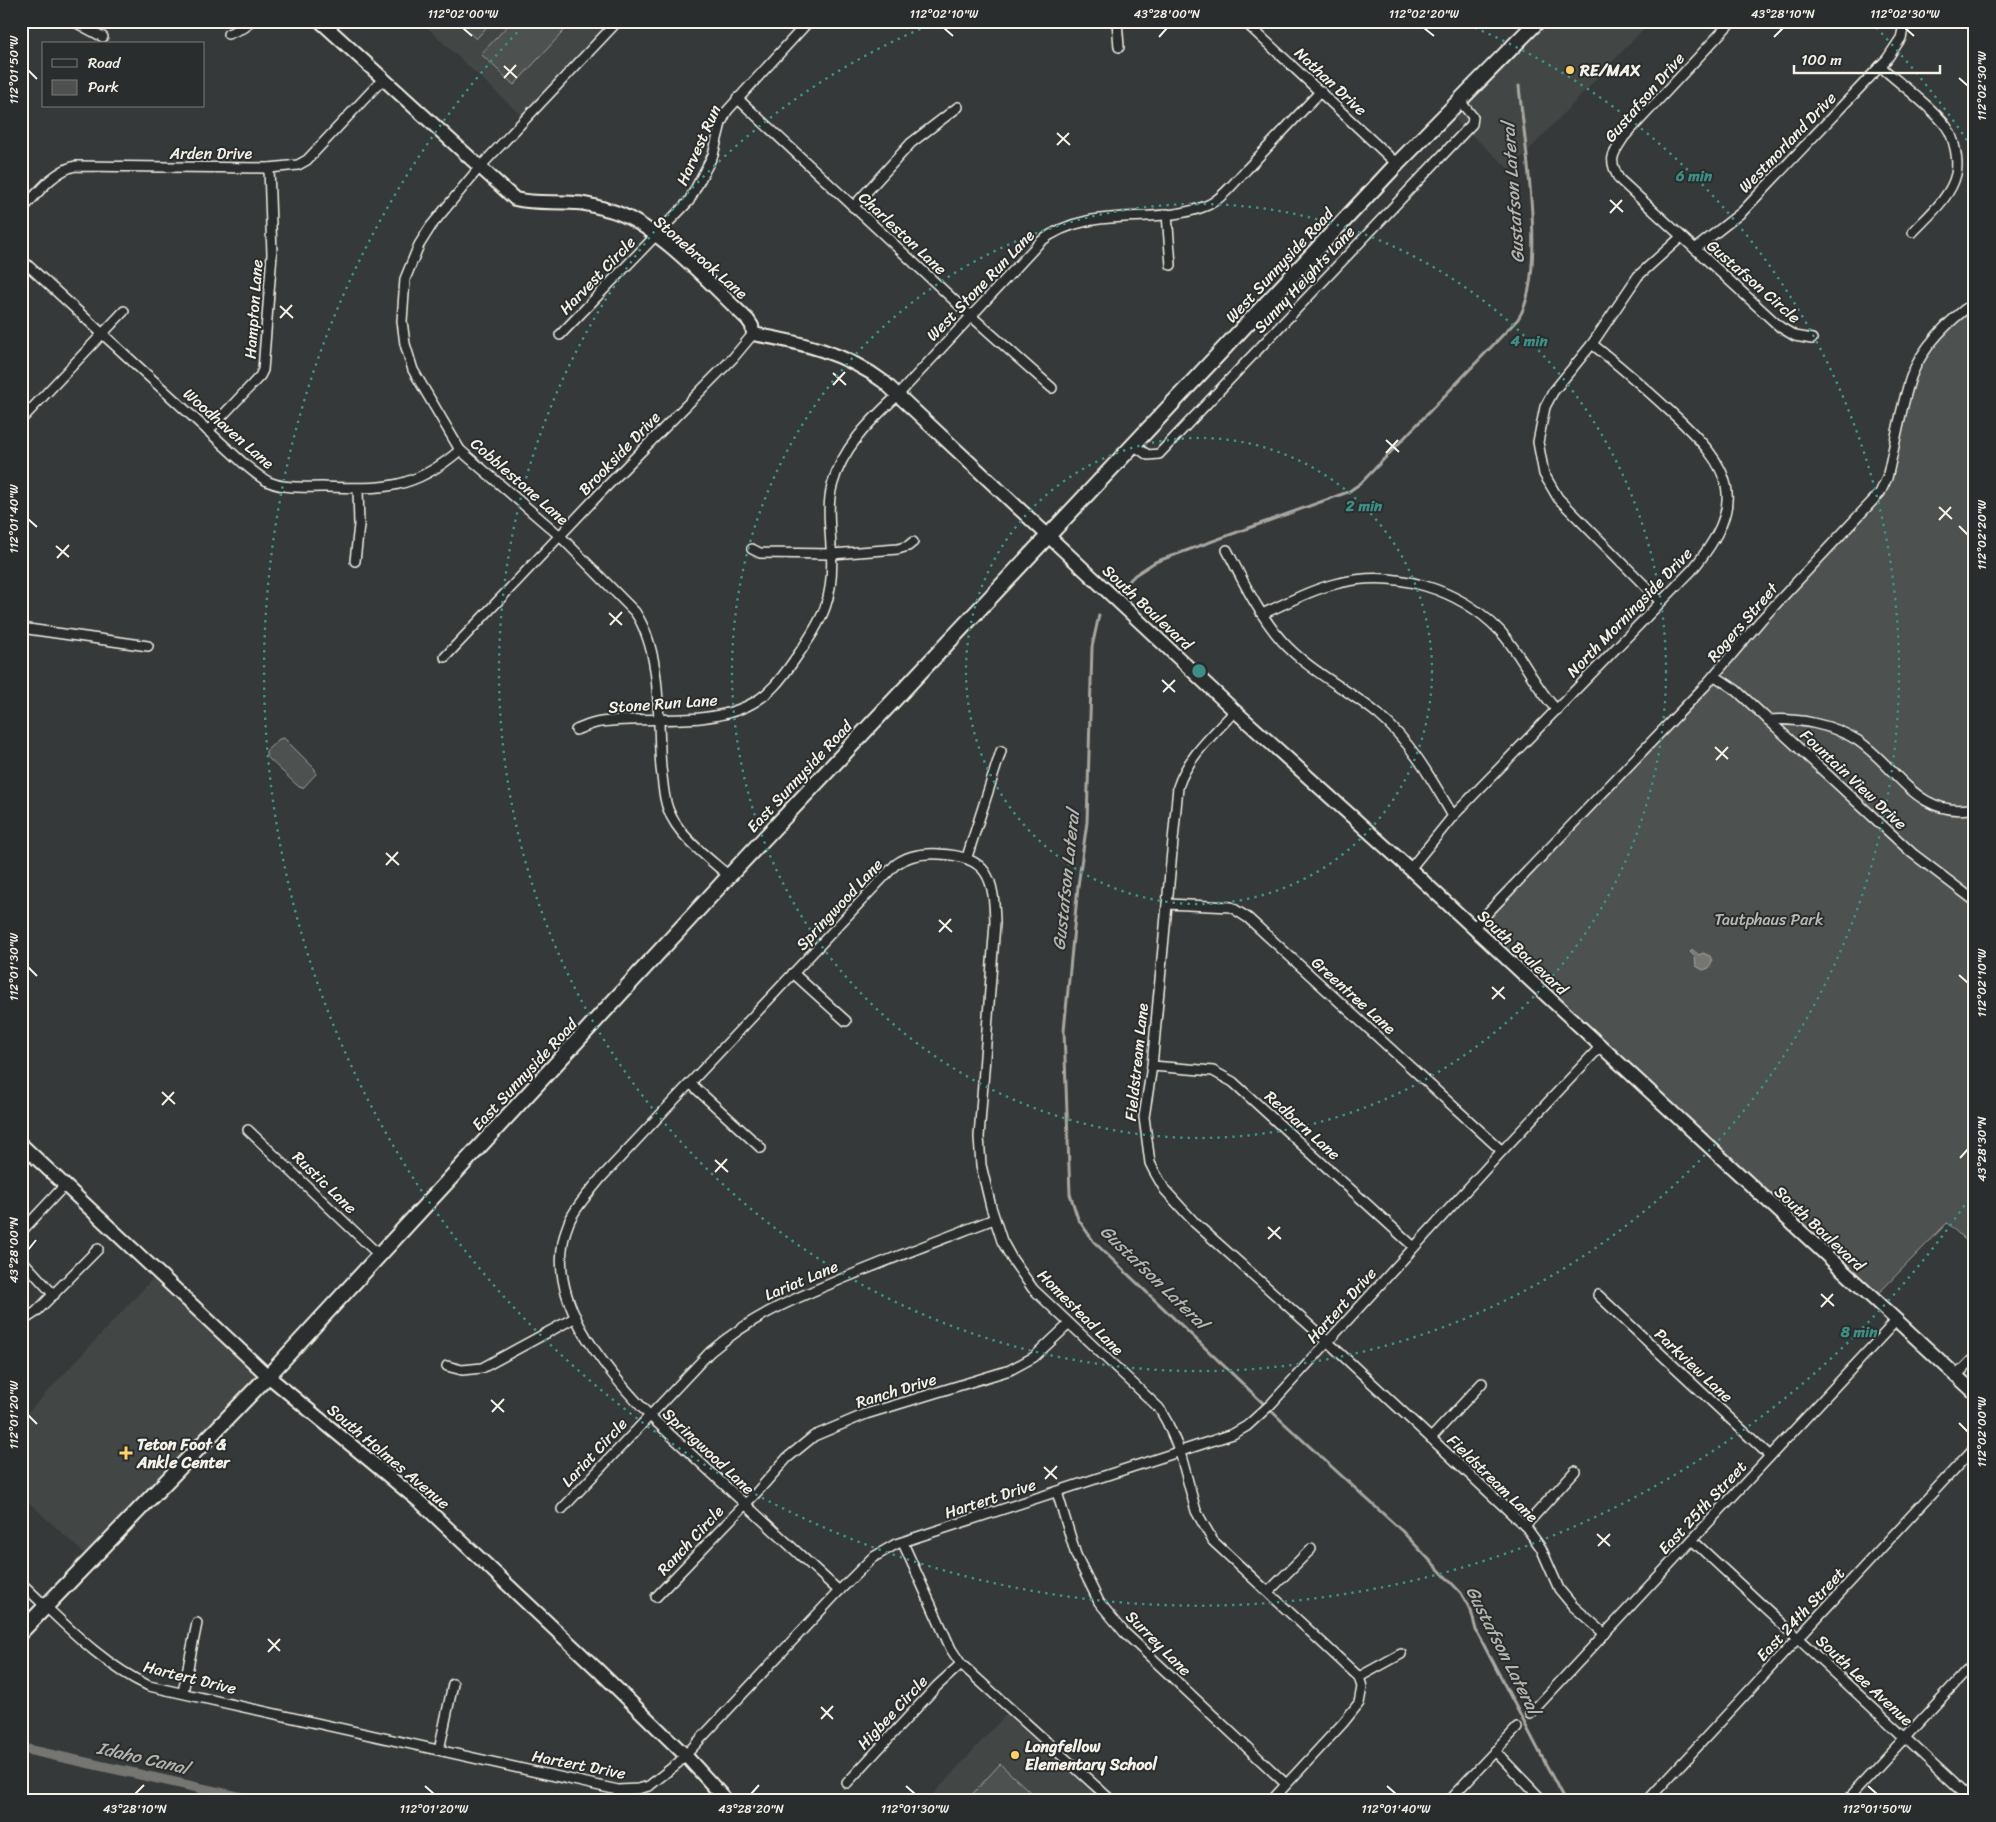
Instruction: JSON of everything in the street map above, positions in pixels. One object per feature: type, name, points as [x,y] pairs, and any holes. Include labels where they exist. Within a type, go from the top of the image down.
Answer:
[{"type":"main road","name":"West Sunnyside Road","points":[[1049,536],[1397,164],[1538,21]]},
{"type":"main road","name":"East Sunnyside Road","points":[[21,1632],[268,1376],[729,876],[1049,536]]},
{"type":"street","points":[[73,21],[103,37]]},
{"type":"street","points":[[228,34],[245,27],[250,21]]},
{"type":"street","name":"Stonebrook Lane","points":[[320,21],[515,199],[526,202],[578,203],[611,210],[631,219],[678,254],[748,320],[752,326],[753,334]]},
{"type":"street","name":"Cobblestone Lane","points":[[618,21],[479,168],[431,226],[419,245],[405,279],[402,294],[404,344],[413,370],[460,450],[560,536],[635,612],[642,622],[648,634],[656,668],[663,786],[668,809],[680,830],[729,876]]},
{"type":"street","name":"Harvest Run","points":[[655,236],[680,211],[698,186],[713,154],[721,123],[737,98],[809,21]]},
{"type":"street","points":[[1117,21],[1119,47]]},
{"type":"street","name":"Nathan Drive","points":[[1244,21],[1397,164]]},
{"type":"street","name":"Gustafson Drive","points":[[1681,237],[1619,179],[1612,166],[1612,155],[1624,137],[1732,21]]},
{"type":"street","name":"Westmorland Drive","points":[[1695,249],[1742,212],[1880,66],[1901,38],[1905,21]]},
{"type":"street","points":[[1880,66],[1946,125],[1953,141],[1957,162],[1956,174],[1951,186],[1939,204],[1913,232]]},
{"type":"street","name":"Arden Drive","points":[[21,211],[54,176],[64,169],[75,166],[269,168],[298,165],[307,160],[383,79]]},
{"type":"street","name":"West Stone Run Lane","points":[[876,416],[898,395],[1040,242],[1050,234],[1096,220],[1191,211],[1210,204],[1234,182],[1321,91]]},
{"type":"street","name":"Charleston Lane","points":[[737,98],[971,316],[1052,388]]},
{"type":"street","name":"Sunny Heights Lane","points":[[1133,445],[1148,455],[1159,454],[1472,124],[1472,117],[1459,100]]},
{"type":"street","points":[[853,207],[911,143],[958,107]]},
{"type":"street","name":"Hampton Lane","points":[[208,432],[260,376],[263,370],[272,254],[269,168]]},
{"type":"street","points":[[1167,214],[1170,265]]},
{"type":"street","name":"Harvest Circle","points":[[560,335],[655,236]]},
{"type":"street","points":[[1660,601],[1558,498],[1544,474],[1540,460],[1539,435],[1545,407],[1553,392],[1592,344],[1638,276],[1681,237]]},
{"type":"street","name":"Gustafson Circle","points":[[1681,237],[1780,327],[1795,336],[1812,338]]},
{"type":"street","name":"Woodhaven Lane","points":[[21,260],[208,432],[242,462],[271,483],[290,486],[358,489],[400,485],[438,469],[460,450]]},
{"type":"street","name":"Rogers Street","points":[[1473,928],[1715,676],[1761,620],[1880,493],[1887,478],[1912,376],[1924,353],[1957,314],[1975,302]]},
{"type":"street","points":[[21,420],[124,311]]},
{"type":"street","points":[[753,334],[816,348],[848,360],[867,370],[898,395],[1049,536]]},
{"type":"street","name":"Brookside Drive","points":[[445,657],[733,358],[753,334]]},
{"type":"street","name":"North Morningside Drive","points":[[1410,869],[1453,816],[1692,570],[1717,536],[1723,521],[1728,497],[1724,473],[1714,456],[1701,439],[1625,370],[1592,344]]},
{"type":"street","name":"Stone Run Lane","points":[[576,730],[599,722],[722,715],[746,707],[763,698],[772,690],[819,626],[826,611],[830,594],[832,554],[829,515],[834,480],[848,450],[876,416]]},
{"type":"street","points":[[355,561],[359,525],[358,489]]},
{"type":"street","name":"South Boulevard","points":[[1049,536],[1975,1394]]},
{"type":"street","points":[[752,549],[760,553],[832,554],[898,549],[908,546],[913,542]]},
{"type":"street","points":[[1227,550],[1262,614],[1282,641],[1302,661],[1378,714],[1396,730],[1417,756],[1453,816]]},
{"type":"street","points":[[1262,614],[1316,589],[1363,578],[1387,579],[1447,592],[1468,603],[1498,629],[1512,646],[1548,702],[1557,710]]},
{"type":"street","points":[[21,628],[148,646]]},
{"type":"street","name":"Fountain View Drive","points":[[1715,676],[1736,690],[1912,853],[1975,901]]},
{"type":"street","name":"Fieldstream Lane","points":[[1235,710],[1192,759],[1182,773],[1178,787],[1152,1066],[1144,1117],[1144,1131],[1150,1163],[1165,1190],[1196,1222],[1525,1526],[1541,1548],[1559,1589],[1573,1606],[1605,1634]]},
{"type":"street","points":[[1768,720],[1801,720],[1845,734],[1867,748],[1923,800],[1955,809],[1975,808]]},
{"type":"street","points":[[971,859],[1001,751]]},
{"type":"street","name":"Springwood Lane","points":[[839,1592],[648,1415],[603,1361],[576,1317],[561,1274],[562,1245],[569,1221],[580,1203],[600,1180],[793,973],[903,859],[926,853],[971,859]]},
{"type":"street","name":"Homestead Lane","points":[[971,859],[986,874],[994,892],[995,923],[979,1138],[981,1165],[994,1219],[1012,1259],[1033,1289],[1159,1408],[1180,1452],[1196,1511],[1213,1541],[1269,1591],[1359,1677]]},
{"type":"street","name":"Greentree Lane","points":[[1167,904],[1231,908],[1248,918],[1502,1151]]},
{"type":"street","name":"Springwood Lane","points":[[793,973],[846,1021]]},
{"type":"street","name":"Hartert Drive","points":[[21,1583],[105,1660],[124,1674],[149,1686],[183,1692],[618,1790],[638,1789],[649,1786],[686,1756],[872,1558],[896,1544],[1180,1452],[1233,1434],[1247,1426],[1264,1412],[1502,1151],[1601,1046]]},
{"type":"street","name":"Redbarn Lane","points":[[1152,1066],[1213,1070],[1233,1082],[1414,1247]]},
{"type":"street","points":[[690,1084],[761,1148]]},
{"type":"street","name":"Rustic Lane","points":[[248,1130],[380,1256]]},
{"type":"street","name":"South Holmes Avenue","points":[[21,1144],[268,1376],[421,1503],[686,1756],[727,1801]]},
{"type":"street","points":[[21,1232],[65,1185]]},
{"type":"street","name":"Lariat Lane","points":[[648,1415],[710,1352],[756,1316],[908,1251],[994,1219]]},
{"type":"street","points":[[21,1322],[36,1312],[54,1295],[98,1249]]},
{"type":"street","points":[[21,1259],[54,1295]]},
{"type":"street","name":"Parkview Lane","points":[[1598,1295],[1770,1456]]},
{"type":"street","points":[[447,1366],[462,1370],[482,1368],[576,1317]]},
{"type":"street","name":"East 25th Street","points":[[1530,1714],[1896,1321]]},
{"type":"street","name":"Ranch Drive","points":[[744,1504],[787,1458],[814,1436],[866,1414],[1010,1370],[1034,1357],[1069,1324]]},
{"type":"street","points":[[1956,1376],[1975,1357]]},
{"type":"street","name":"Fieldstream Lane","points":[[1431,1438],[1482,1383]]},
{"type":"street","name":"Lariat Circle","points":[[562,1509],[648,1415]]},
{"type":"street","name":"East 24th Street","points":[[1647,1801],[1975,1447]]},
{"type":"street","points":[[1525,1526],[1575,1471]]},
{"type":"street","name":"Surrey Lane","points":[[1057,1492],[1076,1555],[1099,1602],[1124,1632],[1286,1784]]},
{"type":"street","name":"Ranch Circle","points":[[656,1597],[744,1504]]},
{"type":"street","name":"South Lee Avenue","points":[[1692,1540],[1973,1801]]},
{"type":"street","points":[[903,1543],[951,1649],[961,1664],[1112,1801]]},
{"type":"street","points":[[1269,1591],[1311,1549]]},
{"type":"street","points":[[183,1692],[197,1623]]},
{"type":"street","points":[[1271,1801],[1359,1703],[1362,1687],[1359,1677],[1401,1654]]},
{"type":"street","points":[[1846,1801],[1975,1662]]},
{"type":"street","name":"Higbee Circle","points":[[847,1783],[937,1686],[961,1664]]},
{"type":"street","points":[[439,1750],[454,1684]]},
{"type":"street","points":[[1448,1801],[1517,1728]]},
{"type":"street","points":[[1495,1751],[1543,1801]]},
{"type":"shaded area","points":[[420,21],[617,21],[525,119]]},
{"type":"shaded area","points":[[1538,21],[1651,21],[1510,170],[1447,112]]},
{"type":"shaded area","points":[[1693,950],[1699,955],[1703,953],[1710,956],[1712,961],[1709,968],[1703,970],[1696,966],[1695,957],[1690,952]]},
{"type":"shaded area","points":[[158,1273],[268,1376],[91,1560],[21,1495],[21,1420]]},
{"type":"shaded area","name":"Longfellow Elementary School","points":[[1011,1709],[1111,1801],[927,1801]]},
{"type":"green space","points":[[457,21],[492,21],[476,39]]},
{"type":"green space","points":[[512,21],[573,21],[514,85],[481,54]]},
{"type":"green space","name":"Tautphaus Park","points":[[1975,302],[1975,1249],[1947,1223],[1873,1299],[1473,928],[1880,493],[1912,377],[1924,353]]},
{"type":"green space","points":[[284,738],[315,769],[316,774],[303,788],[299,787],[266,756],[266,751],[279,739]]},
{"type":"green space","points":[[1000,1764],[1040,1801],[966,1801]]},
{"type":"waterway","name":"Gustafson Lateral","points":[[1125,585],[1135,575],[1155,562],[1348,492],[1361,483],[1518,319],[1527,298],[1532,271],[1533,240],[1529,172],[1519,86]]},
{"type":"waterway","name":"Gustafson Lateral","points":[[1099,615],[1092,647],[1087,822],[1078,886],[1064,1031],[1070,1194],[1078,1219],[1094,1242],[1285,1424],[1402,1531],[1461,1593],[1471,1611],[1476,1630],[1565,1801]]},
{"type":"waterway","name":"Idaho Canal","points":[[21,1748],[258,1801]]},
{"type":"place","name":"RE/MAX","points":[[1570,70]]},
{"type":"place","name":"Teton Foot & Ankle Center","points":[[126,1453]]},
{"type":"place","name":"Longfellow Elementary School","points":[[1015,1755]]}]
